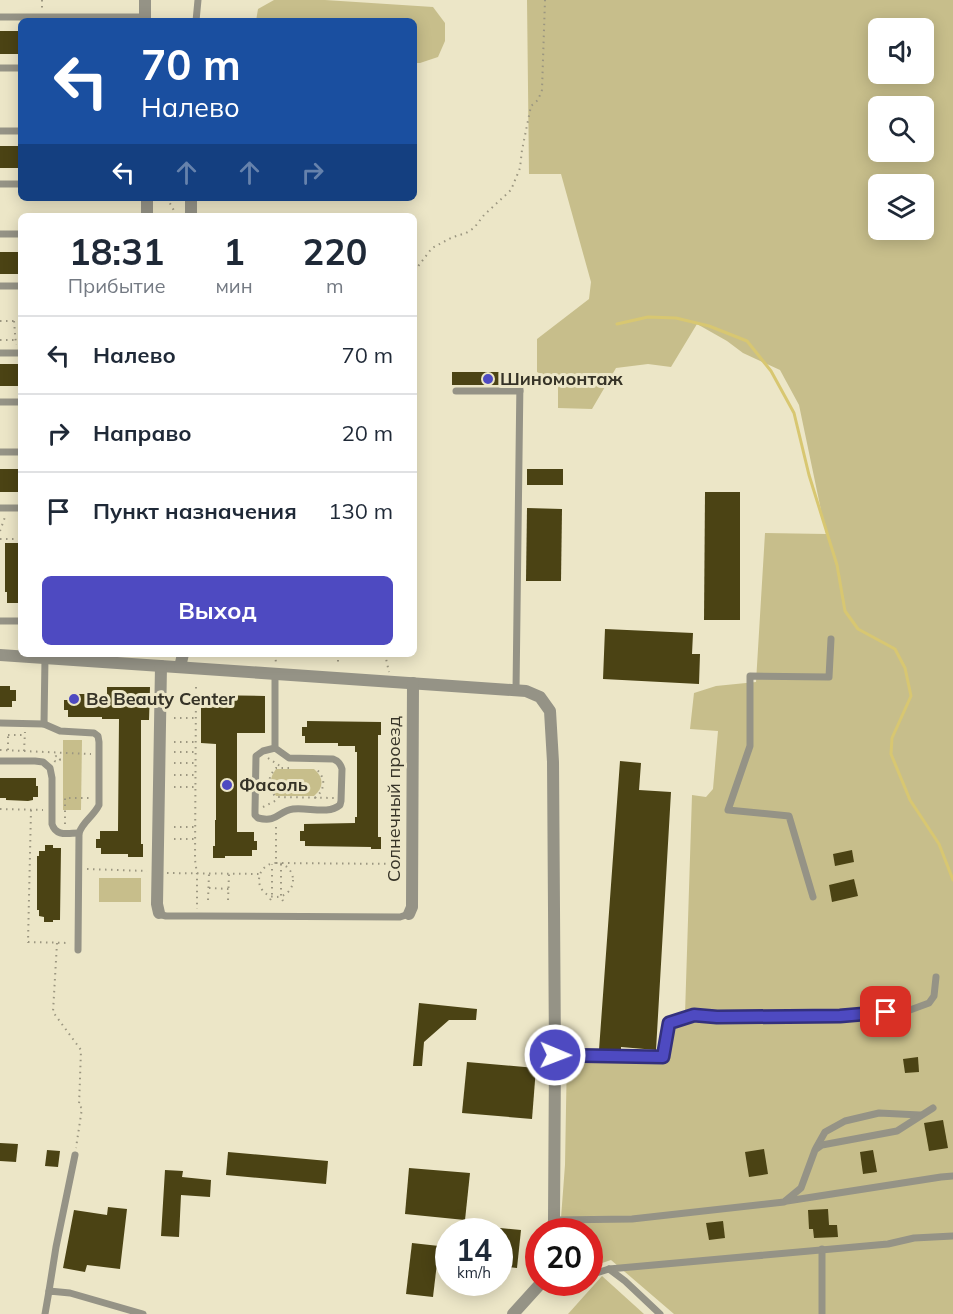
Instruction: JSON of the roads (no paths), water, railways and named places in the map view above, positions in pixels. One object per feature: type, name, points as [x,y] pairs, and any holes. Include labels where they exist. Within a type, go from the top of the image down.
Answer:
[{"type":"street","points":[[145,0],[145,18]]},
{"type":"street","points":[[0,655],[18,656]]},
{"type":"street","points":[[30,657],[154,662],[180,667],[521,691],[540,697],[550,711],[553,762],[554,1218]]},
{"type":"street","points":[[180,667],[182,657]]},
{"type":"street","points":[[154,662],[157,904],[159,913]]},
{"type":"street","name":"Солнечный проезд","points":[[409,914],[412,907],[413,683]]},
{"type":"street","points":[[513,1314],[529,1296]]},
{"type":"lane","points":[[196,18],[198,0]]},
{"type":"lane","points":[[0,17],[72,18]]},
{"type":"lane","points":[[0,68],[18,68]]},
{"type":"lane","points":[[0,131],[18,131]]},
{"type":"lane","points":[[0,184],[18,184]]},
{"type":"lane","points":[[0,234],[18,234]]},
{"type":"lane","points":[[0,286],[18,286]]},
{"type":"lane","points":[[0,352],[18,352]]},
{"type":"lane","points":[[520,379],[521,691]]},
{"type":"lane","points":[[456,391],[520,391]]},
{"type":"lane","points":[[0,402],[18,402]]},
{"type":"lane","points":[[0,452],[18,452]]},
{"type":"lane","points":[[0,508],[18,508]]},
{"type":"lane","points":[[0,621],[18,621]]},
{"type":"lane","points":[[813,897],[789,816],[728,810],[750,746],[750,676],[829,677],[831,639]]},
{"type":"lane","points":[[45,658],[45,724]]},
{"type":"lane","points":[[275,674],[275,748]]},
{"type":"lane","points":[[4,723],[45,724],[60,731],[94,733],[98,736],[99,798],[96,810],[81,825],[79,833],[78,947]]},
{"type":"lane","points":[[275,748],[289,758],[337,761],[342,769],[340,805],[332,809],[291,809],[276,818],[258,818],[255,815],[256,756],[275,748]]},
{"type":"lane","points":[[0,761],[43,762],[50,768],[54,829],[56,832],[79,833]]},
{"type":"lane","points":[[159,913],[197,916],[400,916],[409,914]]},
{"type":"lane","points":[[555,1055],[663,1057],[669,1023],[694,1015],[717,1017],[840,1016],[910,1010],[929,1003],[934,996],[936,977]]},
{"type":"lane","points":[[814,1150],[822,1145],[897,1131],[933,1108]]},
{"type":"lane","points":[[784,1202],[801,1188],[814,1150],[825,1132],[845,1120],[879,1113],[921,1115]]},
{"type":"lane","points":[[45,1314],[75,1155]]},
{"type":"lane","points":[[603,1222],[784,1202],[953,1176]]},
{"type":"lane","points":[[603,1271],[888,1244],[914,1238],[953,1236]]},
{"type":"lane","points":[[822,1249],[822,1314]]},
{"type":"lane","points":[[609,1269],[660,1314]]},
{"type":"lane","points":[[49,1291],[70,1293],[143,1314]]},
{"type":"waterway","points":[[617,324],[648,317],[676,318],[709,326],[747,341],[771,371],[794,413],[809,475],[837,565],[845,611],[858,629],[895,649],[905,668],[911,696],[892,738],[891,754],[910,800],[939,844],[953,880]]},
{"type":"place","name":"Шиномонтаж","points":[[488,379]]},
{"type":"place","name":"Be Beauty Center","points":[[74,699]]},
{"type":"place","name":"Фасоль","points":[[227,785]]}]
